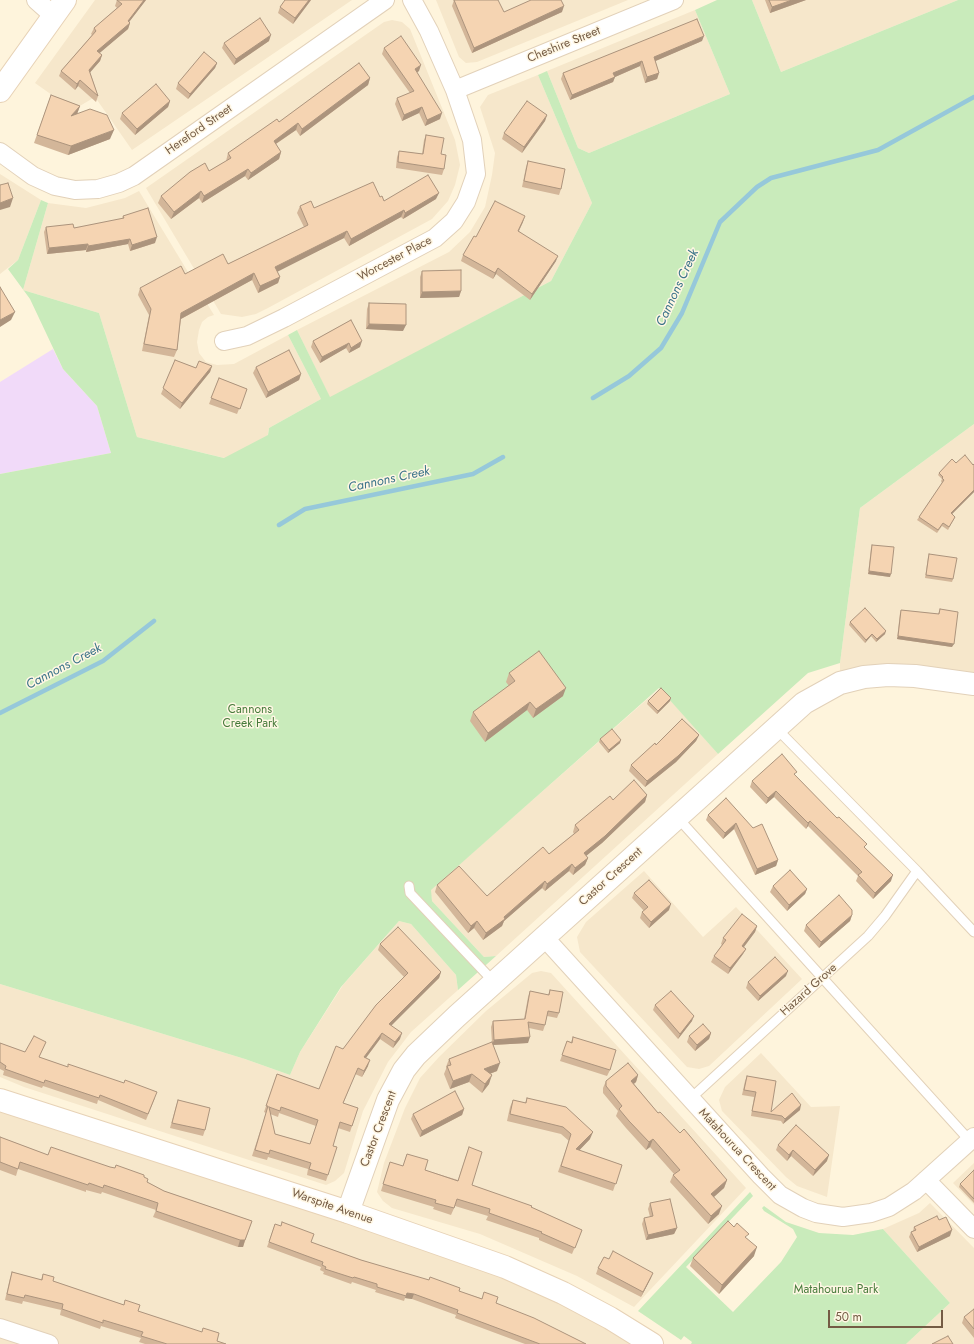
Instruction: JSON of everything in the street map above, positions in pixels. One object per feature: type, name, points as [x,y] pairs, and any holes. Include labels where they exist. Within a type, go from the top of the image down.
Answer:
[{"type":"street","points":[[0,91],[60,8],[36,0]]},
{"type":"street","name":"Hereford Street","points":[[0,152],[34,176],[55,186],[75,190],[98,189],[118,183],[134,176],[385,0]]},
{"type":"street","name":"Worcester Place","points":[[224,341],[247,336],[284,318],[435,238],[454,221],[466,202],[476,174],[472,140],[455,90],[429,30],[412,0]]},
{"type":"street","name":"Cheshire Street","points":[[455,90],[674,0]]},
{"type":"street","name":"Castor Crescent","points":[[348,1212],[388,1100],[404,1070],[429,1042],[804,703],[819,693],[840,683],[864,677],[888,675],[915,676],[974,684]]},
{"type":"street","name":"Matahourua Crescent","points":[[544,937],[773,1189],[790,1202],[816,1213],[843,1217],[871,1213],[889,1207],[903,1199],[972,1139]]},
{"type":"street","name":"Warspite Avenue","points":[[0,1100],[348,1212],[530,1278],[610,1318],[652,1344]]},
{"type":"street","points":[[926,1180],[974,1229]]},
{"type":"street","points":[[7,1335],[49,1344]]},
{"type":"lane","points":[[776,728],[917,870],[974,932]]},
{"type":"lane","points":[[677,817],[822,978],[972,1139]]},
{"type":"lane","name":"Hazard Grove","points":[[690,1099],[868,936],[886,916],[917,870]]},
{"type":"lane","points":[[409,886],[410,893],[494,982]]},
{"type":"shaded area","points":[[95,0],[352,0],[132,150],[95,97],[73,110],[35,83]]},
{"type":"shaded area","points":[[436,0],[628,0],[477,62],[466,63],[459,57]]},
{"type":"shaded area","points":[[752,0],[958,0],[781,72]]},
{"type":"shaded area","points":[[695,10],[730,94],[589,153],[578,148],[547,71]]},
{"type":"shaded area","points":[[392,20],[402,22],[410,29],[455,140],[460,165],[455,185],[448,201],[432,219],[256,314],[242,317],[221,314],[146,188],[384,22]]},
{"type":"shaded area","points":[[538,75],[592,203],[551,281],[330,398],[297,330],[449,252],[470,232],[485,207],[495,153],[480,107],[488,95]]},
{"type":"shaded area","points":[[0,174],[41,200],[18,260],[0,274]]},
{"type":"shaded area","points":[[139,191],[214,315],[208,317],[202,322],[199,330],[197,342],[199,353],[206,362],[217,365],[234,364],[288,335],[321,399],[269,428],[262,467],[137,437],[99,313],[23,290],[48,203],[86,208],[125,198]]},
{"type":"shaded area","points":[[53,349],[63,369],[97,406],[111,453],[0,474],[0,382]]},
{"type":"shaded area","points":[[974,424],[974,684],[840,683],[840,663],[860,508]]},
{"type":"shaded area","points":[[660,688],[718,754],[496,956],[484,957],[432,901],[430,890]]},
{"type":"shaded area","points":[[644,871],[703,937],[736,907],[802,979],[709,1066],[699,1069],[687,1067],[580,952],[577,937],[586,922]]},
{"type":"shaded area","points":[[399,921],[411,924],[456,975],[458,990],[411,1032],[388,1062],[363,1111],[344,1173],[335,1181],[326,1185],[24,1087],[0,1077],[0,984],[245,1059],[290,1075],[300,1052],[343,985]]},
{"type":"shaded area","points":[[541,971],[551,973],[746,1188],[634,1307],[577,1276],[480,1234],[392,1208],[383,1201],[377,1192],[384,1163],[405,1108],[420,1078],[439,1057],[486,1011],[532,973]]},
{"type":"shaded area","points":[[761,1053],[811,1107],[840,1106],[827,1197],[797,1186],[786,1177],[722,1111],[719,1100],[725,1087]]},
{"type":"shaded area","points":[[0,1100],[505,1267],[652,1344],[0,1344]]},
{"type":"shaded area","points":[[974,1163],[974,1205],[953,1183]]},
{"type":"shaded area","points":[[930,1203],[974,1248],[974,1344],[906,1344],[950,1303],[883,1229],[919,1213]]},
{"type":"green space","name":"Cannons Creek Park","points":[[717,0],[752,0],[781,72],[958,0],[974,0],[974,424],[860,508],[840,663],[808,673],[718,754],[659,688],[431,890],[432,901],[484,957],[496,956],[458,990],[456,975],[411,924],[399,921],[341,987],[300,1052],[290,1075],[245,1059],[0,984],[0,474],[111,453],[97,406],[63,369],[30,299],[24,290],[99,313],[137,437],[224,458],[268,435],[269,428],[321,399],[288,335],[297,330],[330,397],[551,281],[592,203],[538,75],[547,71],[578,148],[589,153],[730,94],[695,10]]},
{"type":"green space","points":[[41,200],[48,203],[23,290],[8,269],[18,260]]},
{"type":"green space","name":"Matahourua Park","points":[[750,1192],[753,1196],[686,1267],[733,1312],[781,1262],[797,1237],[793,1229],[764,1211],[762,1208],[764,1206],[786,1222],[819,1233],[853,1235],[883,1229],[950,1303],[906,1344],[691,1344],[692,1342],[684,1336],[681,1340],[638,1311]]},
{"type":"building","points":[[117,0],[144,0],[128,21],[130,23],[97,51],[102,55],[89,70],[98,96],[80,80],[77,84],[61,71],[96,31],[94,28],[122,4]]},
{"type":"building","points":[[285,0],[309,0],[295,18],[280,7]]},
{"type":"building","points":[[454,0],[498,0],[504,12],[531,0],[561,0],[564,6],[474,48]]},
{"type":"building","points":[[769,0],[792,0],[772,7]]},
{"type":"building","points":[[260,18],[271,35],[236,59],[224,43]]},
{"type":"building","points":[[697,19],[704,36],[654,57],[659,73],[647,77],[642,61],[613,73],[615,77],[572,95],[563,73]]},
{"type":"building","points":[[401,36],[421,65],[415,69],[442,113],[427,120],[422,107],[404,115],[397,98],[414,91],[384,48]]},
{"type":"building","points":[[204,52],[217,63],[190,94],[178,83]]},
{"type":"building","points":[[359,63],[370,78],[302,129],[298,123],[274,141],[281,152],[251,173],[248,169],[204,196],[201,191],[174,212],[161,196],[190,172],[205,163],[209,171],[231,158],[228,153],[277,119],[279,122]]},
{"type":"building","points":[[156,84],[170,101],[137,129],[122,113]]},
{"type":"building","points":[[51,95],[80,106],[71,116],[90,109],[107,115],[114,130],[71,146],[37,135]]},
{"type":"building","points":[[527,101],[547,115],[524,147],[504,133]]},
{"type":"building","points":[[426,135],[444,138],[441,154],[446,155],[444,169],[398,162],[399,151],[423,154]]},
{"type":"building","points":[[528,161],[565,169],[561,189],[524,181]]},
{"type":"building","points":[[428,175],[439,193],[405,213],[404,210],[351,239],[347,231],[275,267],[280,277],[260,286],[254,273],[181,313],[177,350],[144,344],[151,309],[140,288],[181,266],[185,274],[223,254],[228,264],[308,225],[300,206],[311,201],[314,208],[373,182],[380,197],[382,196],[384,201]]},
{"type":"building","points":[[8,183],[13,198],[0,203],[0,185]]},
{"type":"building","points":[[495,201],[525,216],[518,231],[558,256],[532,294],[498,268],[495,273],[463,255],[474,236],[476,237]]},
{"type":"building","points":[[148,208],[157,237],[132,245],[130,239],[88,246],[88,244],[49,248],[46,227],[73,224],[74,228],[124,218],[123,216]]},
{"type":"building","points":[[461,270],[461,291],[422,292],[422,271]]},
{"type":"building","points":[[0,287],[15,312],[0,320]]},
{"type":"building","points":[[369,303],[406,304],[406,325],[369,324]]},
{"type":"building","points":[[351,320],[362,341],[351,348],[349,343],[322,357],[313,341]]},
{"type":"building","points":[[289,350],[301,374],[268,392],[256,367]]},
{"type":"building","points":[[175,360],[196,368],[199,361],[212,366],[182,403],[163,388]]},
{"type":"building","points":[[219,378],[247,389],[240,409],[211,398]]},
{"type":"building","points":[[965,455],[973,465],[974,464],[974,490],[951,513],[955,517],[949,527],[943,523],[938,530],[919,517],[944,480],[939,473],[952,459],[956,463]]},
{"type":"building","points":[[872,545],[894,547],[891,574],[869,571]]},
{"type":"building","points":[[929,554],[957,558],[953,579],[926,575]]},
{"type":"building","points":[[865,608],[886,631],[877,639],[872,634],[866,640],[850,622]]},
{"type":"building","points":[[940,609],[958,612],[954,644],[898,636],[901,610],[939,614]]},
{"type":"building","points":[[539,651],[566,688],[536,709],[530,702],[488,733],[473,712],[515,681],[509,673]]},
{"type":"building","points":[[661,688],[671,698],[658,711],[648,701]]},
{"type":"building","points":[[682,719],[699,735],[678,756],[647,781],[631,765],[655,743],[656,745]]},
{"type":"building","points":[[612,729],[621,740],[609,750],[600,739]]},
{"type":"building","points":[[782,754],[797,772],[794,774],[837,818],[839,817],[867,844],[864,847],[893,875],[875,893],[858,875],[862,872],[810,821],[808,823],[776,791],[768,798],[752,781]]},
{"type":"building","points":[[634,780],[647,795],[605,836],[584,853],[588,858],[575,868],[572,864],[547,884],[545,881],[504,917],[505,919],[486,933],[477,921],[471,926],[437,885],[459,866],[487,896],[543,847],[549,854],[579,830],[575,825],[610,796],[613,800]]},
{"type":"building","points":[[726,798],[753,828],[762,824],[778,860],[757,869],[736,823],[725,833],[708,815]]},
{"type":"building","points":[[790,870],[807,889],[789,905],[773,886]]},
{"type":"building","points":[[649,880],[671,904],[651,922],[642,912],[648,907],[634,893]]},
{"type":"building","points":[[839,895],[852,910],[852,915],[821,942],[806,925]]},
{"type":"building","points":[[742,914],[757,926],[742,946],[746,949],[730,968],[714,956],[726,940],[723,938]]},
{"type":"building","points":[[398,927],[441,972],[389,1024],[402,1033],[395,1042],[382,1033],[364,1057],[370,1060],[364,1071],[358,1068],[343,1103],[358,1108],[352,1126],[340,1122],[333,1146],[337,1147],[328,1175],[309,1169],[311,1163],[270,1150],[269,1154],[255,1150],[268,1106],[266,1106],[277,1074],[319,1089],[336,1046],[343,1049],[376,1005],[408,973],[380,944]],"holes":[[[269,1107],[280,1111],[281,1107],[318,1120],[310,1144],[275,1134]]]},
{"type":"building","points":[[775,957],[788,971],[760,996],[748,982]]},
{"type":"building","points":[[550,990],[563,992],[559,1013],[548,1011],[545,1025],[528,1022],[530,1037],[494,1040],[493,1021],[525,1019],[530,991],[549,995]]},
{"type":"building","points":[[671,991],[694,1016],[680,1034],[655,1005]]},
{"type":"building","points":[[703,1024],[711,1033],[697,1045],[689,1036]]},
{"type":"building","points":[[34,1036],[46,1042],[39,1057],[68,1067],[68,1064],[124,1083],[125,1080],[157,1092],[148,1114],[100,1095],[99,1098],[45,1080],[44,1083],[5,1069],[6,1066],[0,1062],[0,1043],[25,1052]]},
{"type":"building","points":[[573,1037],[616,1050],[610,1070],[562,1055],[567,1041],[572,1043]]},
{"type":"building","points":[[492,1042],[500,1063],[484,1069],[492,1075],[485,1084],[472,1074],[453,1081],[447,1066],[451,1065],[449,1059]]},
{"type":"building","points":[[628,1063],[638,1075],[631,1081],[658,1113],[660,1112],[680,1133],[684,1129],[727,1180],[711,1194],[722,1206],[711,1216],[673,1175],[680,1170],[653,1139],[649,1142],[629,1121],[619,1109],[622,1106],[606,1086],[606,1081]]},
{"type":"building","points":[[747,1076],[776,1081],[771,1112],[792,1093],[801,1105],[785,1119],[782,1116],[752,1111],[756,1092],[744,1090]]},
{"type":"building","points":[[455,1091],[464,1109],[422,1131],[413,1114]]},
{"type":"building","points":[[527,1098],[566,1107],[593,1132],[576,1149],[622,1165],[616,1184],[561,1166],[571,1134],[563,1127],[510,1114],[513,1100],[526,1103]]},
{"type":"building","points":[[178,1100],[210,1108],[205,1130],[172,1123]]},
{"type":"building","points":[[796,1125],[829,1155],[815,1170],[793,1150],[789,1155],[778,1145]]},
{"type":"building","points":[[0,1137],[48,1155],[51,1147],[110,1167],[115,1168],[116,1165],[144,1175],[144,1177],[148,1179],[147,1182],[164,1191],[252,1221],[245,1240],[240,1240],[156,1211],[158,1203],[104,1185],[103,1188],[89,1183],[88,1185],[20,1162],[18,1169],[0,1162]]},
{"type":"building","points":[[469,1147],[482,1152],[472,1185],[532,1206],[531,1207],[582,1230],[575,1248],[541,1233],[542,1232],[489,1213],[490,1209],[457,1199],[454,1208],[435,1203],[436,1200],[383,1184],[390,1162],[403,1166],[407,1154],[428,1160],[425,1170],[458,1181]]},
{"type":"building","points":[[974,1170],[974,1199],[960,1184]]},
{"type":"building","points":[[670,1199],[677,1228],[648,1235],[644,1218],[653,1216],[650,1203]]},
{"type":"building","points":[[937,1216],[939,1220],[946,1217],[952,1230],[919,1247],[911,1232],[916,1230],[914,1227]]},
{"type":"building","points":[[728,1221],[734,1227],[737,1223],[749,1234],[745,1237],[757,1247],[722,1285],[693,1258]]},
{"type":"building","points":[[282,1222],[314,1234],[311,1242],[361,1260],[429,1280],[430,1277],[460,1288],[459,1291],[482,1299],[484,1292],[498,1297],[496,1303],[534,1318],[586,1344],[540,1344],[457,1313],[458,1310],[414,1294],[407,1293],[406,1296],[377,1287],[377,1284],[325,1269],[326,1267],[322,1265],[323,1262],[269,1242],[275,1224],[281,1226]]},
{"type":"building","points":[[613,1251],[653,1273],[643,1292],[598,1268],[604,1257],[609,1259]]},
{"type":"building","points":[[12,1272],[42,1280],[43,1274],[54,1277],[53,1281],[124,1305],[125,1300],[140,1305],[138,1311],[202,1332],[203,1328],[219,1333],[217,1341],[226,1344],[167,1344],[141,1336],[143,1332],[103,1320],[103,1323],[62,1309],[63,1304],[25,1295],[24,1298],[7,1294]]},
{"type":"building","points":[[974,1309],[974,1329],[964,1317]]},
{"type":"building","points":[[948,1336],[953,1344],[932,1344]]},
{"type":"waterway","points":[[593,398],[629,376],[661,348],[682,313],[720,222],[757,187],[771,178],[878,150],[974,97]]},
{"type":"waterway","name":"Cannons Creek","points":[[279,525],[305,509],[473,474],[503,457]]},
{"type":"waterway","name":"Cannons Creek","points":[[0,713],[103,661],[154,621]]}]
